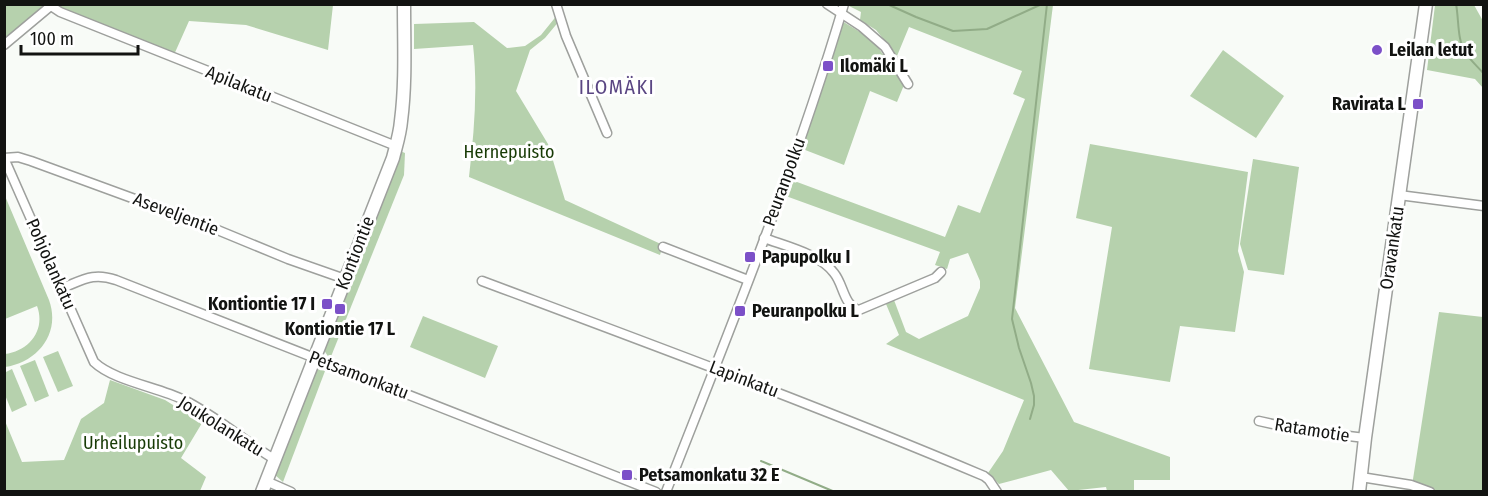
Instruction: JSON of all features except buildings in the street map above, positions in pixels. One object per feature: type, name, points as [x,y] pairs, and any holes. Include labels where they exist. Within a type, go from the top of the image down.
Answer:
[{"type":"street","name":"Kontiontie","points":[[264,486],[393,158],[402,110],[404,4]]},
{"type":"street","points":[[556,4],[566,36],[607,133]]},
{"type":"street","points":[[827,4],[842,9],[885,47],[908,84]]},
{"type":"street","name":"Oravankatu","points":[[1359,492],[1426,4]]},
{"type":"street","name":"Apilakatu","points":[[52,5],[60,12],[396,146]]},
{"type":"street","points":[[4,45],[52,5]]},
{"type":"street","name":"Peuranpolku","points":[[666,492],[764,238],[802,133],[842,9]]},
{"type":"street","name":"Aseveljentie","points":[[4,158],[18,157],[31,160],[345,279]]},
{"type":"street","name":"Pohjolankatu","points":[[4,158],[88,351],[100,369]]},
{"type":"street","points":[[1399,195],[1484,206]]},
{"type":"street","points":[[764,238],[824,263],[838,278],[850,305],[859,310],[935,278],[941,272]]},
{"type":"street","points":[[663,247],[748,280]]},
{"type":"street","name":"Petsamonkatu","points":[[62,288],[91,277],[108,277],[656,492]]},
{"type":"street","name":"Lapinkatu","points":[[482,281],[715,368],[909,444],[984,476],[997,492]]},
{"type":"street","name":"Joukolankatu","points":[[100,369],[182,399],[274,459]]},
{"type":"street","name":"Ratamotie","points":[[1259,421],[1297,430],[1365,438]]},
{"type":"street","points":[[1360,477],[1411,485],[1430,492]]},
{"type":"street","points":[[264,486],[291,492]]},
{"type":"green space","points":[[4,5],[333,5],[328,50],[246,25],[189,21],[173,57],[52,6],[5,45]]},
{"type":"green space","points":[[847,5],[1053,5],[1015,308],[1074,422],[1170,457],[1170,480],[1134,480],[1134,491],[1107,491],[1106,487],[1069,491],[1051,470],[999,484],[988,473],[1003,451],[1024,400],[886,344],[899,335],[886,304],[894,300],[906,332],[919,339],[968,316],[980,288],[980,281],[968,253],[950,259],[947,269],[935,265],[940,252],[783,195],[789,179],[945,237],[958,205],[980,213],[1025,99],[1013,94],[1022,71],[909,27],[897,56],[876,30],[860,20],[861,12]]},
{"type":"green space","points":[[1435,5],[1474,5],[1483,21],[1483,88],[1475,79],[1427,70]]},
{"type":"green space","name":"Hernepuisto","points":[[558,14],[560,20],[545,38],[530,50],[516,91],[548,144],[565,200],[663,245],[660,255],[469,177],[475,111],[473,45],[414,49],[414,24],[474,22],[507,48],[525,46],[541,35]]},
{"type":"green space","points":[[842,21],[873,40],[904,85],[897,102],[870,91],[844,165],[800,148]]},
{"type":"green space","points":[[1223,50],[1284,96],[1256,138],[1190,96]]},
{"type":"green space","points":[[1090,144],[1248,172],[1238,251],[1244,272],[1235,332],[1180,326],[1170,382],[1089,369],[1112,227],[1076,218]]},
{"type":"green space","points":[[400,151],[405,153],[404,175],[330,359],[323,349]]},
{"type":"green space","points":[[1253,159],[1299,167],[1284,275],[1248,270],[1240,244]]},
{"type":"green space","points":[[5,196],[49,300],[52,324],[44,344],[37,352],[17,364],[5,367],[5,354],[21,349],[33,338],[37,331],[39,315],[37,306],[5,319]]},
{"type":"green space","points":[[1439,312],[1483,317],[1483,491],[1411,492]]},
{"type":"green space","points":[[423,316],[498,346],[485,378],[410,347]]},
{"type":"green space","points":[[58,351],[73,386],[58,392],[43,357]]},
{"type":"green space","points":[[35,360],[49,396],[35,402],[20,366]]},
{"type":"green space","points":[[12,369],[27,405],[12,412],[5,395],[4,373]]},
{"type":"green space","points":[[319,369],[325,371],[283,482],[275,475],[276,469],[314,372]]},
{"type":"green space","name":"Urheilupuisto","points":[[110,380],[165,400],[202,423],[181,458],[206,477],[200,491],[5,491],[5,421],[22,462],[64,460],[81,419],[104,403]]},
{"type":"waterway","points":[[887,4],[953,31],[987,29],[1042,4]]},
{"type":"waterway","points":[[1030,419],[1034,396],[1012,319],[1047,4]]},
{"type":"waterway","points":[[1456,4],[1462,47],[1484,74]]},
{"type":"waterway","points":[[761,461],[835,492]]},
{"type":"place","name":"Leilan letut","points":[[1377,50]]},
{"type":"place","name":"Ilomäki L","points":[[828,66]]},
{"type":"place","name":"Ravirata L","points":[[1418,104]]},
{"type":"place","name":"Papupolku I","points":[[750,257]]},
{"type":"place","name":"Kontiontie 17 I","points":[[327,304]]},
{"type":"place","name":"Kontiontie 17 L","points":[[340,309]]},
{"type":"place","name":"Peuranpolku L","points":[[740,311]]},
{"type":"place","name":"Petsamonkatu 32 E","points":[[627,475]]},
{"type":"district","name":"ILOMÄKI","points":[[617,87]]}]
